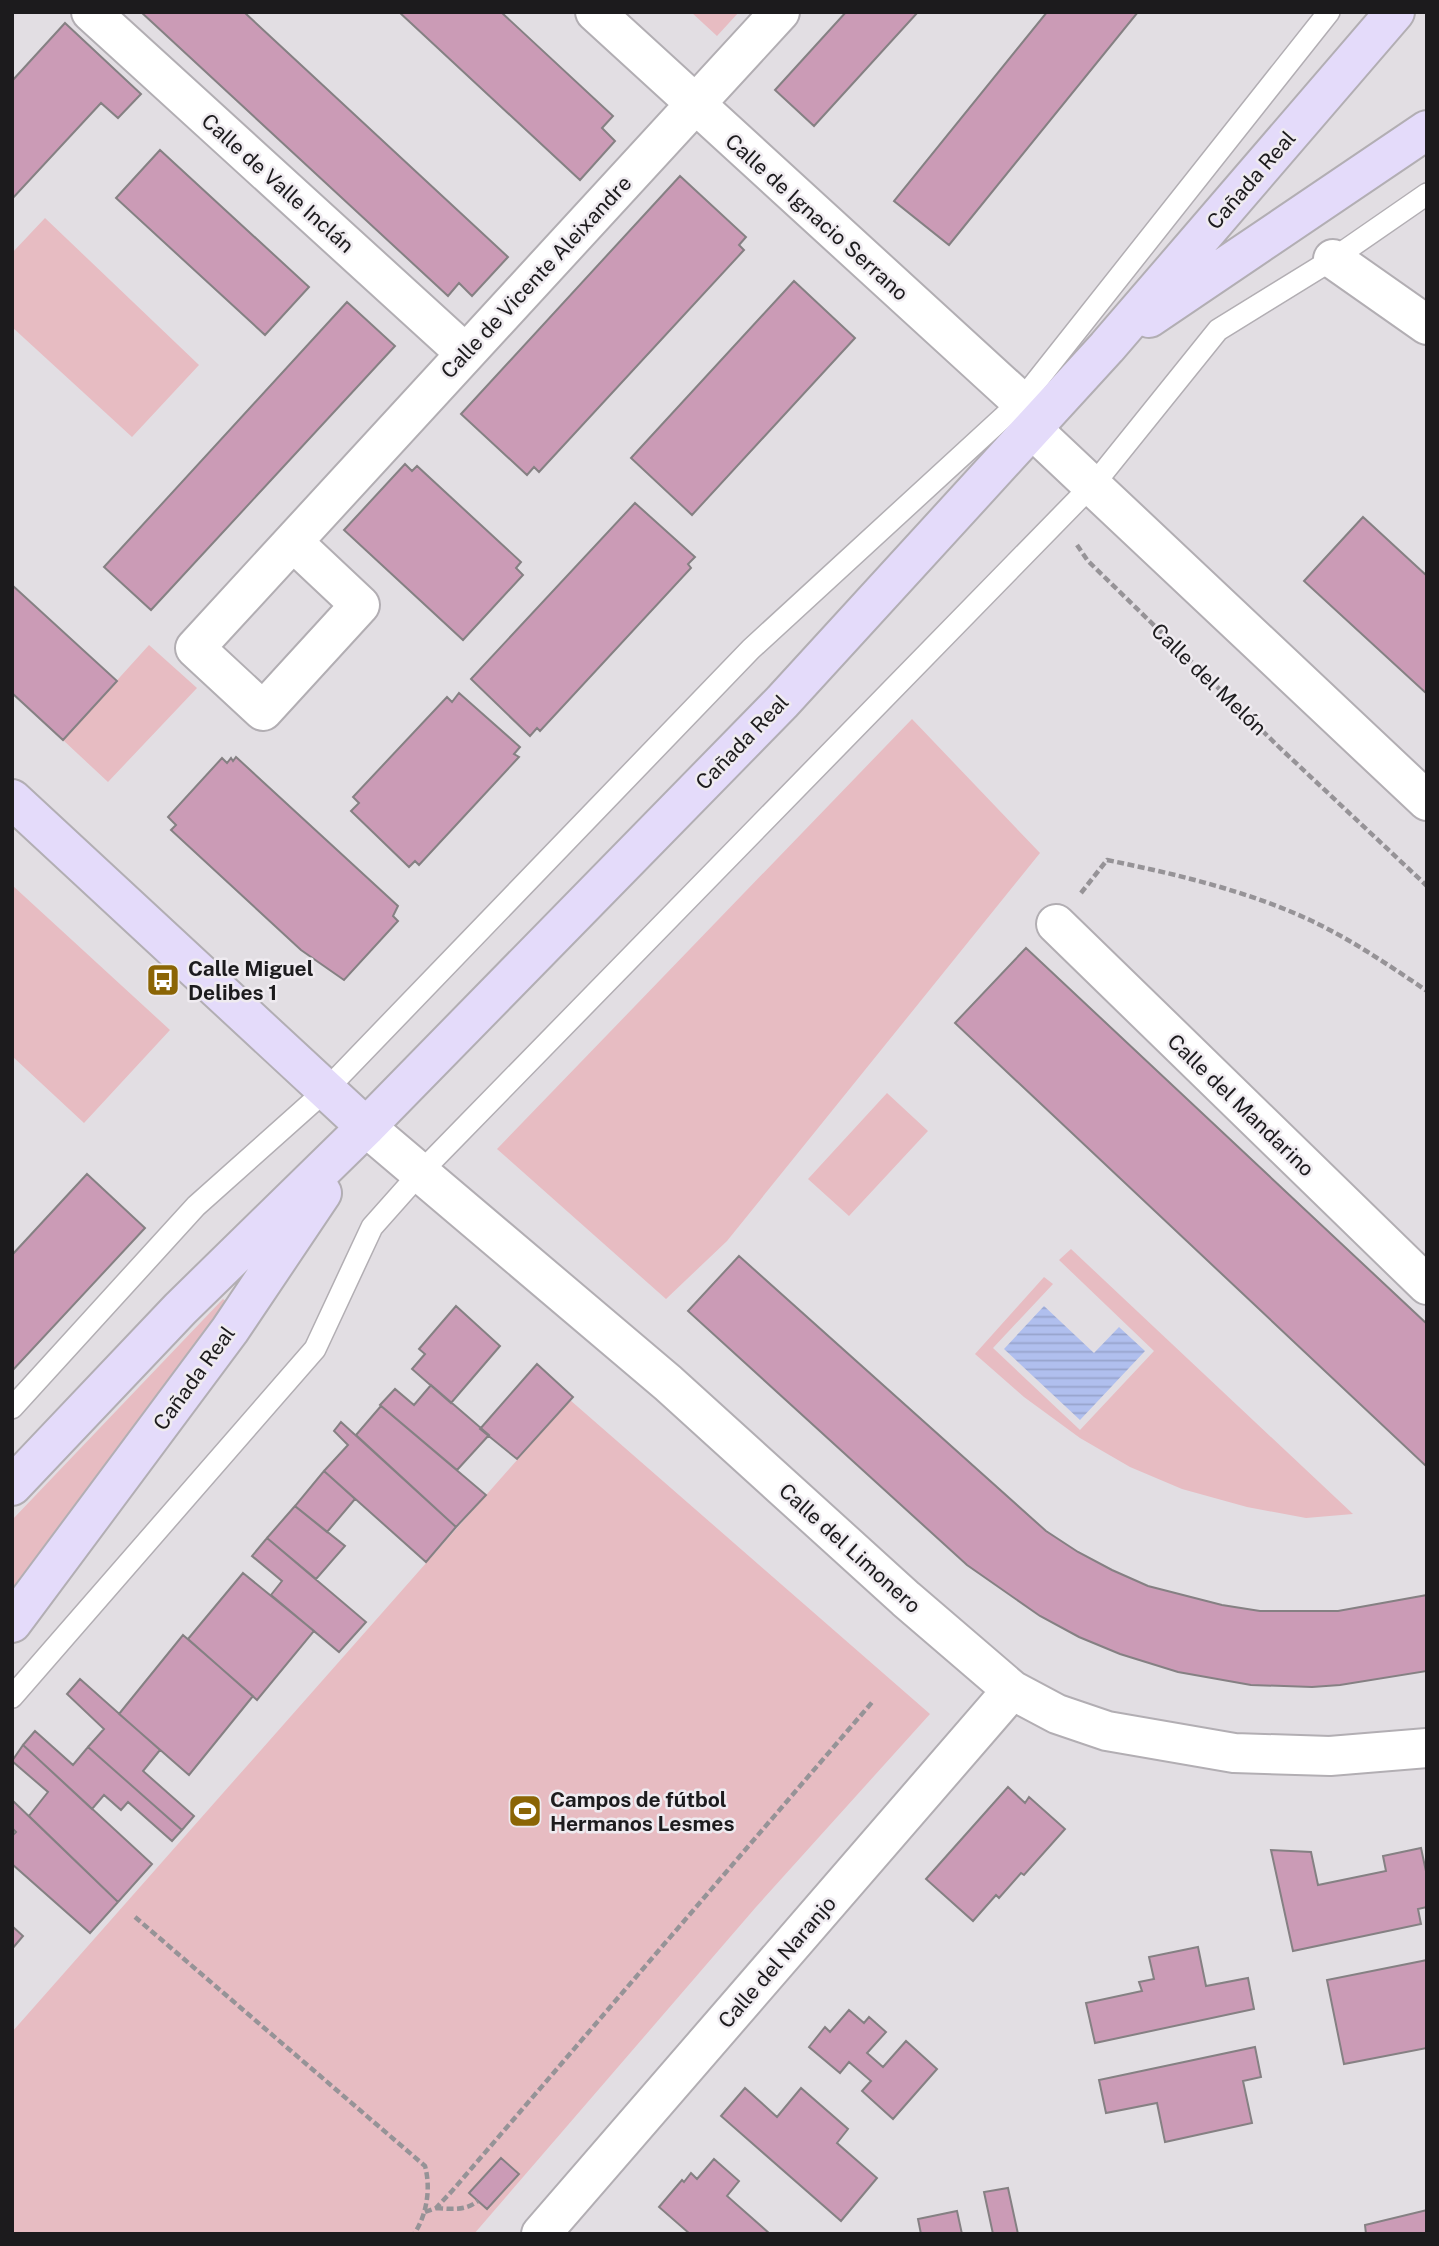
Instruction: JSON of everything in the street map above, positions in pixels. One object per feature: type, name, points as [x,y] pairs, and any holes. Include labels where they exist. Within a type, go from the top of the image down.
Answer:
[{"type":"street","name":"Calle de Valle Inclán","points":[[91,12],[465,353]]},
{"type":"street","name":"Calle de Ignacio Serrano","points":[[595,12],[1031,417]]},
{"type":"street","name":"Calle de Vicente Aleixandre","points":[[293,542],[780,12]]},
{"type":"street","name":"Cañada Real","points":[[12,1486],[180,1309],[366,1127],[782,702],[1031,417],[1107,347],[1395,12]]},
{"type":"street","name":"Cañada Real","points":[[1107,347],[1427,130]]},
{"type":"street","points":[[1333,259],[1427,325]]},
{"type":"street","points":[[1031,417],[1091,485],[1427,801]]},
{"type":"street","points":[[12,799],[366,1127]]},
{"type":"street","name":"Calle del Mandarino","points":[[1056,924],[1427,1285]]},
{"type":"street","name":"Cañada Real","points":[[12,1623],[230,1331],[366,1127]]},
{"type":"street","name":"Calle del Limonero","points":[[366,1127],[668,1383],[906,1599],[1012,1690],[1057,1714],[1107,1731],[1234,1753],[1330,1756],[1427,1748]]},
{"type":"street","name":"Calle del Naranjo","points":[[541,2234],[1012,1690]]},
{"type":"lane","points":[[12,1408],[196,1206],[327,1090],[751,649],[1031,417],[1329,12]]},
{"type":"lane","points":[[12,1697],[315,1349],[372,1227],[420,1173],[1091,485],[1218,330],[1333,259],[1427,194]]},
{"type":"path","name":"Calle del Melón","points":[[1058,519],[1088,561],[1279,748],[1427,886]]},
{"type":"path","points":[[1056,924],[1107,860],[1168,872],[1242,894],[1312,921],[1369,953],[1427,991]]},
{"type":"path","points":[[436,2208],[874,1700]]},
{"type":"path","points":[[135,1917],[425,2166],[425,2212],[414,2234]]},
{"type":"path","points":[[425,2212],[436,2208],[462,2209],[471,2207],[478,2201]]},
{"type":"shaded area","points":[[691,12],[739,12],[717,36]]},
{"type":"shaded area","points":[[45,218],[199,365],[132,437],[12,327],[12,253]]},
{"type":"shaded area","points":[[149,645],[197,688],[108,782],[63,740]]},
{"type":"shaded area","points":[[912,719],[1040,853],[727,1241],[666,1299],[497,1149]]},
{"type":"shaded area","points":[[12,885],[170,1030],[84,1123],[12,1056]]},
{"type":"shaded area","points":[[887,1093],[928,1131],[849,1216],[808,1179]]},
{"type":"shaded area","points":[[1071,1249],[1353,1514],[1306,1518],[1247,1507],[1182,1489],[1130,1467],[1080,1438],[1024,1397],[975,1354],[1044,1277],[1053,1284],[993,1348],[1080,1430],[1154,1351],[1059,1260]]},
{"type":"shaded area","points":[[223,1299],[228,1303],[12,1602],[12,1520]]},
{"type":"shaded area","name":"Campos de fútbol Hermanos Lesmes","points":[[570,1400],[930,1714],[756,1907],[474,2234],[12,2234],[12,2032]]},
{"type":"water","points":[[1044,1306],[1094,1353],[1119,1327],[1145,1351],[1080,1420],[1004,1349]]},
{"type":"building","points":[[141,12],[244,12],[508,257],[472,296],[459,283],[448,296]]},
{"type":"building","points":[[399,12],[501,12],[613,116],[602,128],[615,141],[580,180]]},
{"type":"building","points":[[846,12],[918,12],[814,126],[775,90]]},
{"type":"building","points":[[1047,12],[1138,12],[949,245],[894,201]]},
{"type":"building","points":[[65,23],[141,94],[118,118],[101,103],[12,199],[12,81]]},
{"type":"building","points":[[160,150],[309,287],[265,335],[116,198]]},
{"type":"building","points":[[680,176],[746,237],[739,245],[744,250],[539,472],[534,467],[527,475],[461,414]]},
{"type":"building","points":[[794,281],[855,338],[692,515],[631,458]]},
{"type":"building","points":[[347,302],[395,346],[151,610],[104,567]]},
{"type":"building","points":[[405,464],[412,471],[417,466],[521,562],[516,568],[523,575],[463,640],[344,530]]},
{"type":"building","points":[[635,503],[695,557],[688,564],[691,568],[540,731],[537,728],[530,736],[471,679]]},
{"type":"building","points":[[1363,517],[1427,576],[1427,694],[1304,581]]},
{"type":"building","points":[[12,585],[117,681],[63,740],[12,693]]},
{"type":"building","points":[[459,693],[520,747],[514,754],[519,757],[419,865],[415,861],[409,867],[351,811],[359,803],[353,797],[447,697],[452,702]]},
{"type":"building","points":[[236,757],[398,906],[393,916],[398,921],[344,980],[301,950],[171,830],[176,825],[168,817],[222,758],[227,763]]},
{"type":"building","points":[[1026,948],[1427,1324],[1427,1467],[955,1023]]},
{"type":"building","points":[[87,1174],[145,1228],[12,1371],[12,1255]]},
{"type":"building","points":[[739,1256],[1046,1531],[1078,1552],[1148,1586],[1222,1605],[1260,1611],[1338,1611],[1427,1595],[1427,1671],[1340,1685],[1251,1685],[1178,1672],[1120,1654],[1079,1637],[1040,1616],[967,1565],[688,1311]]},
{"type":"building","points":[[456,1306],[500,1346],[451,1403],[412,1369],[425,1354],[419,1349]]},
{"type":"building","points":[[537,1364],[573,1397],[517,1459],[480,1429]]},
{"type":"building","points":[[431,1385],[489,1435],[457,1470],[380,1405],[395,1389],[414,1405]]},
{"type":"building","points":[[381,1406],[486,1495],[456,1527],[356,1435]]},
{"type":"building","points":[[341,1422],[456,1527],[426,1562],[324,1471],[348,1445],[334,1431]]},
{"type":"building","points":[[324,1471],[355,1499],[327,1532],[295,1506]]},
{"type":"building","points":[[295,1506],[345,1546],[316,1579],[267,1538]]},
{"type":"building","points":[[267,1538],[366,1622],[339,1652],[271,1595],[282,1581],[252,1556]]},
{"type":"building","points":[[243,1573],[314,1631],[257,1700],[188,1639]]},
{"type":"building","points":[[183,1635],[253,1696],[189,1775],[119,1714]]},
{"type":"building","points":[[80,1679],[160,1750],[143,1771],[194,1816],[182,1830],[88,1747],[104,1729],[67,1694]]},
{"type":"building","points":[[35,1731],[73,1765],[88,1747],[182,1830],[172,1841],[128,1802],[121,1810],[104,1795],[92,1809],[23,1745]]},
{"type":"building","points":[[23,1745],[152,1864],[118,1902],[29,1816],[48,1792],[12,1761]]},
{"type":"building","points":[[1008,1787],[1025,1803],[1029,1797],[1065,1829],[1024,1875],[1021,1873],[999,1898],[996,1895],[973,1921],[926,1879]]},
{"type":"building","points":[[12,1800],[118,1902],[90,1933],[12,1864],[12,1836],[16,1832],[12,1828]]},
{"type":"building","points":[[1421,1848],[1427,1876],[1427,1907],[1418,1909],[1421,1924],[1293,1951],[1271,1850],[1311,1852],[1318,1885],[1386,1871],[1383,1856]]},
{"type":"building","points":[[12,1926],[23,1936],[12,1949]]},
{"type":"building","points":[[1198,1947],[1206,1986],[1248,1978],[1254,2009],[1095,2043],[1086,2003],[1142,1991],[1139,1982],[1154,1979],[1149,1957]]},
{"type":"building","points":[[1427,1960],[1427,2048],[1344,2064],[1327,1980]]},
{"type":"building","points":[[849,2010],[864,2023],[869,2017],[886,2032],[867,2053],[883,2067],[906,2041],[937,2069],[893,2119],[862,2091],[871,2081],[849,2062],[840,2073],[809,2047],[825,2027],[830,2032]]},
{"type":"building","points":[[1255,2047],[1261,2077],[1243,2081],[1252,2123],[1165,2142],[1157,2103],[1106,2113],[1099,2080]]},
{"type":"building","points":[[745,2088],[777,2117],[801,2088],[848,2129],[837,2143],[877,2178],[841,2221],[721,2116]]},
{"type":"building","points":[[501,2158],[519,2174],[487,2209],[469,2193]]},
{"type":"building","points":[[714,2159],[739,2181],[727,2196],[770,2234],[690,2234],[659,2207],[682,2180],[684,2182],[691,2173],[697,2179]]},
{"type":"building","points":[[1008,2188],[1018,2234],[993,2234],[984,2192]]},
{"type":"building","points":[[1427,2210],[1427,2234],[1366,2234],[1365,2225]]},
{"type":"building","points":[[957,2211],[962,2234],[921,2234],[918,2219]]},
{"type":"place","name":"Calle Miguel Delibes 1","points":[[163,980]]},
{"type":"place","name":"Campos de fútbol Hermanos Lesmes","points":[[525,1811]]}]
